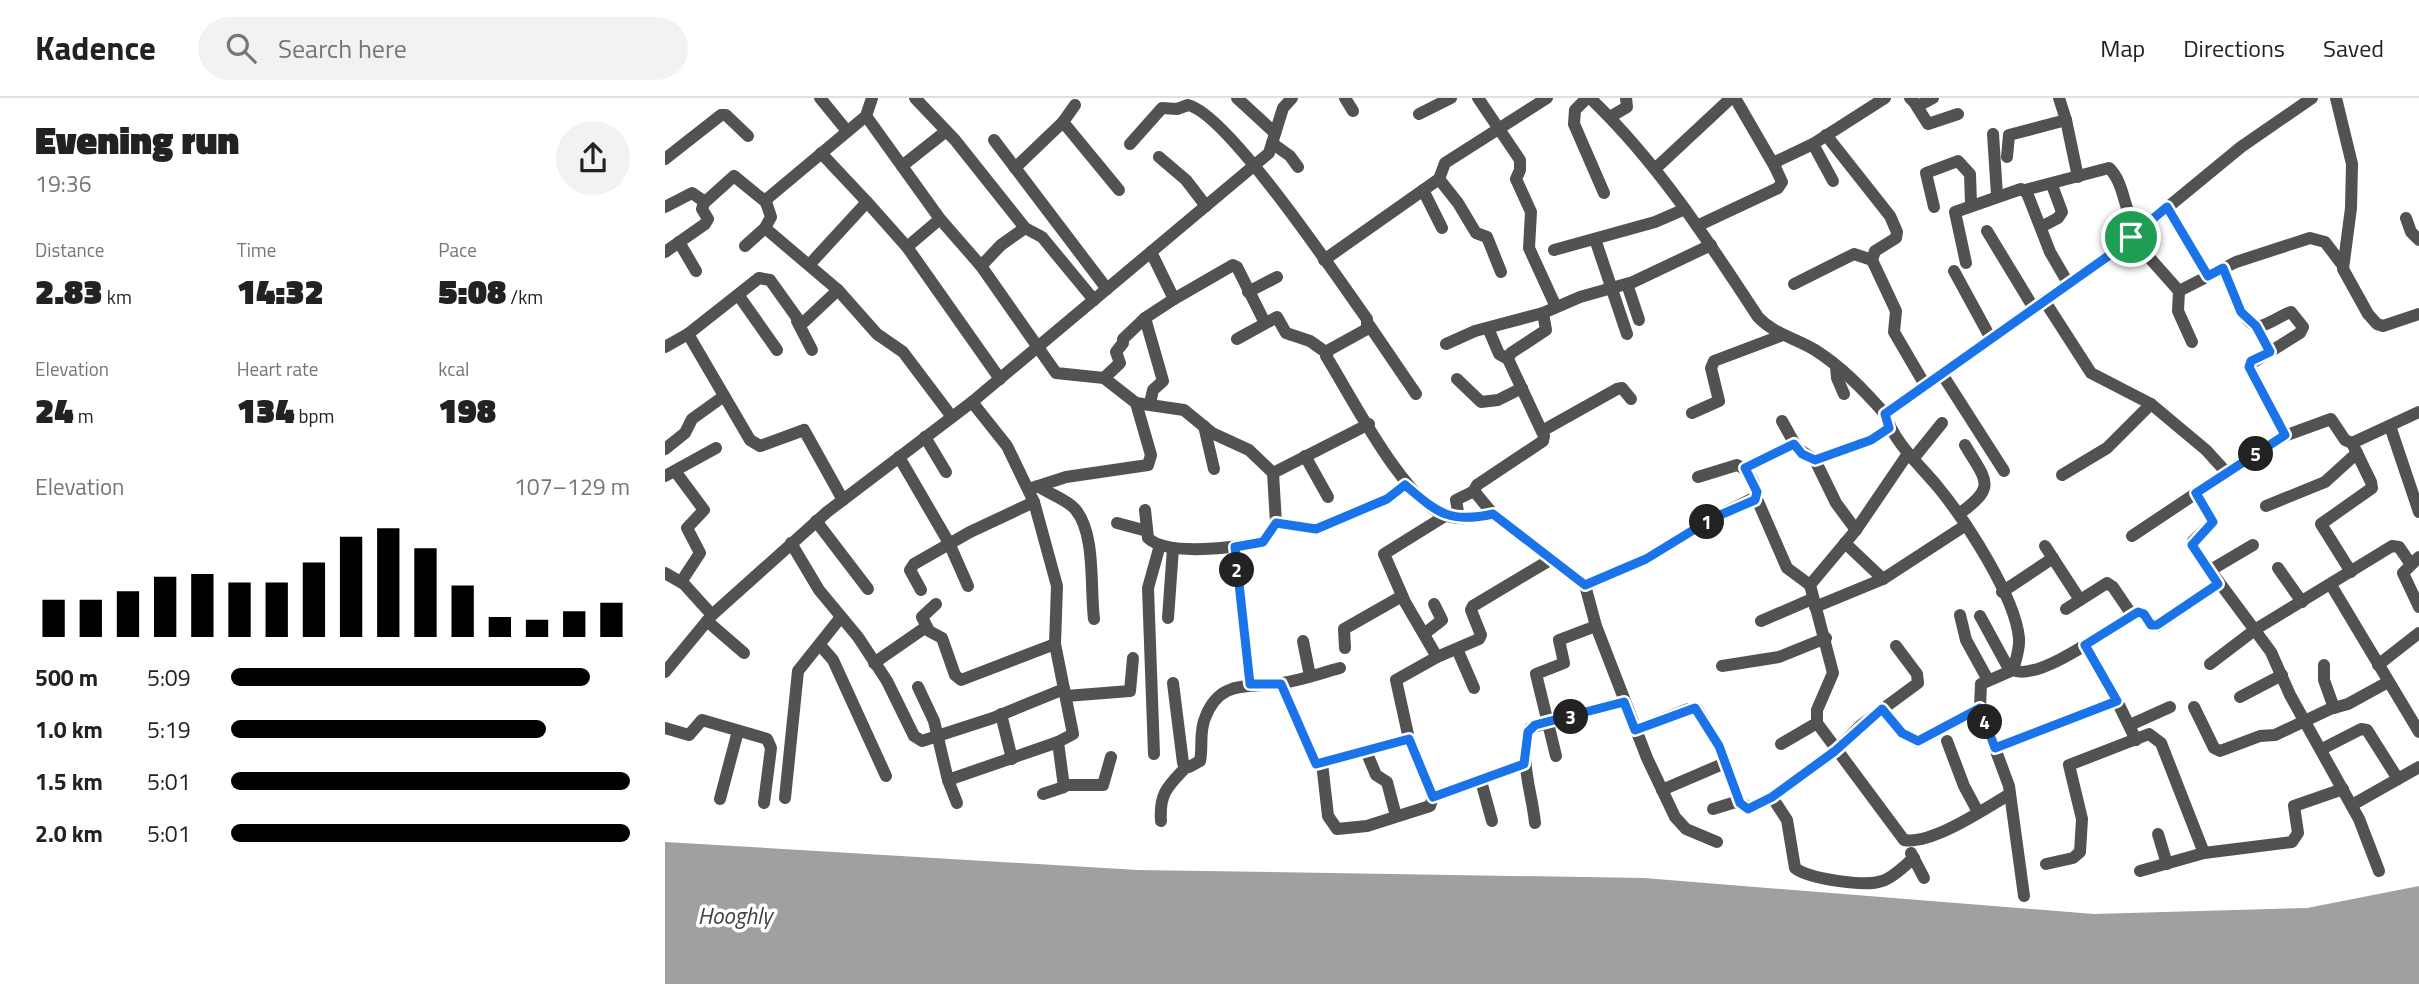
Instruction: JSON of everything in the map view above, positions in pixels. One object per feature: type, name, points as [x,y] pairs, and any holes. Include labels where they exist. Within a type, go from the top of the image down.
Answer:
[{"type":"street","points":[[820,98],[847,131]]},
{"type":"street","points":[[766,202],[866,116],[872,98]]},
{"type":"street","points":[[915,98],[1025,228],[1042,237],[1094,300]]},
{"type":"street","points":[[1237,98],[1297,167]]},
{"type":"street","points":[[665,672],[710,618],[816,522],[972,402],[1269,153],[1283,108],[1292,98]]},
{"type":"street","points":[[1345,98],[1353,111]]},
{"type":"street","points":[[1419,114],[1451,98]]},
{"type":"street","points":[[1478,98],[1520,160],[1516,179],[1531,212],[1528,244],[1556,307]]},
{"type":"street","points":[[1324,260],[1439,179],[1445,163],[1547,98]]},
{"type":"street","points":[[1604,193],[1574,124],[1575,110],[1589,98],[1610,117],[1655,168],[1711,245],[1758,317],[1783,335],[1815,351],[1859,385],[1885,414],[1889,428],[1910,457],[1959,513],[2003,592],[2019,637],[2012,670]]},
{"type":"street","points":[[1610,117],[1627,107],[1626,98]]},
{"type":"street","points":[[1655,168],[1733,98],[1783,182],[1778,188],[1697,226]]},
{"type":"street","points":[[1775,167],[1777,161],[1813,144],[1885,98]]},
{"type":"street","points":[[1913,102],[1923,106],[1933,98]]},
{"type":"street","points":[[2059,98],[2078,177]]},
{"type":"street","points":[[1885,414],[2134,235],[2241,147],[2312,98]]},
{"type":"street","points":[[2336,98],[2352,164],[2351,208],[2341,263]]},
{"type":"street","points":[[1913,102],[1929,124],[1958,114]]},
{"type":"street","points":[[1130,144],[1165,104],[1193,107],[1255,165],[1416,394]]},
{"type":"street","points":[[1014,168],[1063,122],[1075,105]]},
{"type":"street","points":[[665,159],[721,115],[726,115],[748,136]]},
{"type":"street","points":[[866,116],[940,219],[981,266],[1059,375],[1104,378],[1136,403],[1151,455],[1148,465],[1066,477],[1034,487]]},
{"type":"street","points":[[2007,157],[2009,135],[2066,120]]},
{"type":"street","points":[[1063,122],[1119,190]]},
{"type":"street","points":[[902,166],[945,132]]},
{"type":"street","points":[[1993,134],[1997,195]]},
{"type":"street","points":[[1826,135],[1891,216],[1897,232],[1896,239],[1873,253],[1872,260],[1896,310],[1894,332],[1925,385]]},
{"type":"street","points":[[994,140],[1107,289]]},
{"type":"street","points":[[1813,144],[1833,181]]},
{"type":"street","points":[[821,153],[907,247],[1000,379]]},
{"type":"street","points":[[1159,157],[1186,180],[1206,206]]},
{"type":"street","points":[[1934,206],[1926,173],[1958,161],[1969,174],[1971,204]]},
{"type":"street","points":[[1966,263],[1954,215],[1957,210],[1997,195],[2052,185],[2107,168],[2112,170],[2134,235],[2179,291],[2178,311],[2192,342]]},
{"type":"street","points":[[665,252],[708,221],[702,209],[705,202],[736,176],[766,202],[772,215],[765,228],[745,246]]},
{"type":"street","points":[[1439,179],[1476,233],[1487,237],[1501,272]]},
{"type":"street","points":[[2041,227],[2058,218],[2062,212],[2052,185]]},
{"type":"street","points":[[1423,190],[1442,228]]},
{"type":"street","points":[[2025,190],[2067,283]]},
{"type":"street","points":[[665,207],[692,192],[705,202]]},
{"type":"street","points":[[810,264],[867,202]]},
{"type":"street","points":[[2167,207],[2208,276]]},
{"type":"street","points":[[1554,250],[1655,222],[1685,209]]},
{"type":"street","points":[[2406,218],[2411,232],[2419,240]]},
{"type":"street","points":[[907,247],[940,219]]},
{"type":"street","points":[[765,228],[838,290],[877,334],[903,352],[952,417]]},
{"type":"street","points":[[981,266],[1001,245],[1025,228]]},
{"type":"street","points":[[1987,231],[2091,373],[2151,404],[2196,441],[2227,473]]},
{"type":"street","points":[[2179,291],[2223,268],[2310,238],[2320,239],[2341,263],[2347,280],[2377,324],[2383,326],[2419,314]]},
{"type":"street","points":[[1595,239],[1627,334]]},
{"type":"street","points":[[679,242],[695,271]]},
{"type":"street","points":[[1446,344],[1627,284],[1711,245]]},
{"type":"street","points":[[1151,252],[1174,299]]},
{"type":"street","points":[[1794,284],[1854,254],[1872,260]]},
{"type":"street","points":[[1104,378],[1120,363],[1116,352],[1123,339],[1145,318],[1233,265],[1265,323]]},
{"type":"street","points":[[2223,268],[2241,312],[2256,326],[2270,352]]},
{"type":"street","points":[[1954,271],[1990,337]]},
{"type":"street","points":[[1248,292],[1277,277]]},
{"type":"street","points":[[665,347],[688,334],[759,278],[767,278],[797,321],[812,350]]},
{"type":"street","points":[[1627,284],[1639,320]]},
{"type":"street","points":[[797,321],[804,322],[838,290]]},
{"type":"street","points":[[739,296],[777,350]]},
{"type":"street","points":[[2256,326],[2288,312],[2296,315],[2302,331],[2251,361],[2249,367],[2285,435]]},
{"type":"street","points":[[1508,359],[1511,353],[1546,330],[1543,313]]},
{"type":"street","points":[[1145,318],[1163,381],[1153,390],[1150,403]]},
{"type":"street","points":[[1237,339],[1280,318],[1286,333],[1310,341],[1327,353],[1405,485],[1445,516],[1459,518],[1493,514]]},
{"type":"street","points":[[1327,353],[1369,325]]},
{"type":"street","points":[[1459,518],[1456,500],[1474,491],[1484,478],[1542,441],[1542,431],[1522,388],[1508,359],[1499,354],[1488,328]]},
{"type":"street","points":[[688,334],[757,446],[797,430],[807,433],[843,500]]},
{"type":"street","points":[[1692,413],[1719,401],[1711,368],[1714,361],[1783,335]]},
{"type":"street","points":[[1836,367],[1837,378],[1844,394]]},
{"type":"street","points":[[1942,374],[2004,471]]},
{"type":"street","points":[[1457,379],[1481,402],[1498,400],[1522,388]]},
{"type":"street","points":[[1542,431],[1617,389],[1622,388],[1631,399]]},
{"type":"street","points":[[665,449],[685,433],[692,419],[724,396]]},
{"type":"street","points":[[972,402],[1007,446],[1034,487],[1071,506],[1080,517],[1093,564],[1090,587],[1094,619]]},
{"type":"street","points":[[1136,403],[1184,410],[1204,426],[1248,450],[1273,473],[1276,523],[1263,542],[1235,547],[1166,546],[1148,538],[1146,510]]},
{"type":"street","points":[[2062,475],[2107,448],[2151,404]]},
{"type":"street","points":[[2266,506],[2325,482],[2354,448],[2419,412]]},
{"type":"street","points":[[2132,536],[2285,435],[2328,419],[2335,423],[2345,440],[2354,448],[2372,488],[2321,524],[2351,572]]},
{"type":"street","points":[[1782,421],[1802,454],[1815,460],[1836,503],[1856,530]]},
{"type":"street","points":[[1810,585],[1856,530],[1910,457],[1943,423]]},
{"type":"street","points":[[1273,473],[1369,424]]},
{"type":"street","points":[[1204,426],[1215,469]]},
{"type":"street","points":[[2390,426],[2419,512]]},
{"type":"street","points":[[1815,460],[1871,440],[1889,428]]},
{"type":"street","points":[[925,438],[946,472]]},
{"type":"street","points":[[1697,477],[1737,465],[1745,468],[1794,444]]},
{"type":"street","points":[[1959,513],[1979,499],[1985,487],[1983,476],[1965,444]]},
{"type":"street","points":[[681,582],[700,553],[687,528],[705,510],[670,473],[716,448]]},
{"type":"street","points":[[1305,456],[1328,496]]},
{"type":"street","points":[[899,457],[949,543],[968,586]]},
{"type":"street","points":[[1745,468],[1787,568],[1810,585],[1813,603],[1826,638],[1833,673],[1817,710],[1817,723],[1835,751],[1905,840],[1924,878]]},
{"type":"street","points":[[1276,523],[1316,529],[1387,499],[1405,485]]},
{"type":"street","points":[[949,780],[1058,743],[1073,734],[1055,644],[1057,586],[1034,502],[1034,487]]},
{"type":"street","points":[[1474,491],[1493,514],[1585,585],[1595,626],[1635,730],[1679,824],[1717,842]]},
{"type":"street","points":[[2196,493],[2213,522],[2192,545],[2218,584],[2256,629],[2352,804],[2372,847],[2379,871]]},
{"type":"street","points":[[1585,585],[1646,559],[1713,518],[1756,497]]},
{"type":"street","points":[[921,590],[910,570],[912,566],[949,543],[1034,502]]},
{"type":"street","points":[[1437,657],[1402,596],[1384,554],[1445,516]]},
{"type":"street","points":[[816,522],[869,589]]},
{"type":"street","points":[[1117,523],[1147,531]]},
{"type":"street","points":[[1761,621],[1884,579],[1966,525]]},
{"type":"street","points":[[1845,543],[1884,579]]},
{"type":"street","points":[[791,544],[819,590],[887,681],[914,736],[922,741],[938,738],[1065,692],[1130,691],[1133,658]]},
{"type":"street","points":[[2209,571],[2253,545]]},
{"type":"street","points":[[2210,664],[2256,629],[2394,545],[2415,560],[2403,573],[2419,607]]},
{"type":"street","points":[[1166,546],[1168,618]]},
{"type":"street","points":[[1154,754],[1147,588],[1166,546]]},
{"type":"street","points":[[2045,546],[2080,600]]},
{"type":"street","points":[[1235,547],[1250,684]]},
{"type":"street","points":[[2003,592],[2053,558]]},
{"type":"street","points":[[1322,762],[1328,816],[1337,829],[1367,826],[1430,806],[1433,797],[1409,739],[1396,680],[1481,637],[1471,611],[1473,606],[1550,560]]},
{"type":"street","points":[[2278,568],[2302,602]]},
{"type":"street","points":[[665,573],[681,582],[710,618],[744,653]]},
{"type":"street","points":[[2066,610],[2107,583],[2113,587],[2131,615]]},
{"type":"street","points":[[1980,616],[2012,670],[2019,673],[2032,671],[2085,645],[2131,615],[2142,612],[2151,625],[2157,625],[2218,584]]},
{"type":"street","points":[[2331,585],[2419,732]]},
{"type":"street","points":[[1345,648],[1344,629],[1402,596]]},
{"type":"street","points":[[936,604],[923,614],[926,627],[933,635],[941,636],[955,675],[961,680],[1055,644]]},
{"type":"street","points":[[1424,634],[1442,620],[1434,604]]},
{"type":"street","points":[[1960,615],[1964,635],[1988,680]]},
{"type":"street","points":[[785,798],[798,671],[841,617]]},
{"type":"street","points":[[1556,756],[1550,721],[1536,674],[1564,663],[1559,640],[1595,626]]},
{"type":"street","points":[[874,663],[926,627]]},
{"type":"street","points":[[2378,665],[2419,633]]},
{"type":"street","points":[[1722,666],[1779,657],[1826,638]]},
{"type":"street","points":[[1303,641],[1310,676]]},
{"type":"street","points":[[820,645],[833,660],[886,776]]},
{"type":"street","points":[[2085,645],[2130,724],[2136,740]]},
{"type":"street","points":[[1635,730],[1695,708],[1711,730],[1739,800],[1748,809],[1772,797],[1835,751],[1882,709],[1915,686],[1919,680],[1896,646]]},
{"type":"street","points":[[1457,649],[1474,688]]},
{"type":"street","points":[[2324,665],[2324,680],[2334,708]]},
{"type":"street","points":[[1161,821],[1159,803],[1166,789],[1187,767],[1201,758],[1203,720],[1216,697],[1224,691],[1250,684],[1281,684],[1340,668]]},
{"type":"street","points":[[2012,670],[1988,680],[1979,688],[1980,708],[2010,794],[2024,896]]},
{"type":"street","points":[[2240,697],[2282,675]]},
{"type":"street","points":[[2194,707],[2214,748],[2220,751],[2260,736],[2275,735],[2358,699],[2388,682]]},
{"type":"street","points":[[1173,683],[1183,763],[1187,767]]},
{"type":"street","points":[[1281,684],[1313,762],[1409,739]]},
{"type":"street","points":[[918,687],[934,720],[957,803]]},
{"type":"street","points":[[1995,748],[2117,701]]},
{"type":"street","points":[[1535,823],[1532,792],[1524,764],[1530,728],[1624,702]]},
{"type":"street","points":[[2130,724],[2170,707]]},
{"type":"street","points":[[1882,709],[1902,733],[1918,741],[1980,708]]},
{"type":"street","points":[[1001,714],[1012,759]]},
{"type":"street","points":[[665,728],[689,735],[702,720],[767,739],[771,744],[764,803]]},
{"type":"street","points":[[1780,744],[1817,723]]},
{"type":"street","points":[[2322,749],[2361,729],[2367,730],[2398,779]]},
{"type":"street","points":[[720,799],[738,731]]},
{"type":"street","points":[[2046,864],[2073,858],[2080,852],[2082,819],[2069,765],[2154,734],[2161,743],[2204,853]]},
{"type":"street","points":[[1947,741],[1964,786],[1978,812]]},
{"type":"street","points":[[1058,743],[1064,785]]},
{"type":"street","points":[[1366,751],[1376,775],[1387,782],[1396,816]]},
{"type":"street","points":[[1043,794],[1064,785],[1103,785],[1111,757]]},
{"type":"street","points":[[1663,790],[1725,763]]},
{"type":"street","points":[[1433,797],[1524,764]]},
{"type":"street","points":[[2352,804],[2419,766]]},
{"type":"street","points":[[1481,781],[1492,821]]},
{"type":"street","points":[[2140,871],[2204,853],[2292,842],[2298,833],[2294,806],[2343,789]]},
{"type":"street","points":[[1905,840],[1913,841],[1942,831],[2010,794]]},
{"type":"street","points":[[1772,797],[1787,820],[1795,869],[1804,874],[1856,883],[1879,882],[1914,858]]},
{"type":"street","points":[[1713,809],[1739,800]]},
{"type":"street","points":[[2158,834],[2167,864]]},
{"type":"water","name":"Hooghly","points":[[665,842],[1138,870],[1644,878],[2094,914],[2307,908],[2419,886],[2419,984],[665,984]]},
{"type":"route","points":[[2167,207],[2208,276],[2223,268],[2241,312],[2256,326],[2270,352],[2251,361],[2249,367],[2266,404],[2285,435],[2196,493],[2213,522],[2192,545],[2218,584],[2155,626],[2151,625],[2142,612],[2138,612],[2085,645],[2117,701],[1995,748],[1980,708],[1925,740],[1918,741],[1907,738],[1882,709],[1835,751],[1772,797],[1748,809],[1740,803],[1711,730],[1700,712],[1693,707],[1635,730],[1624,702],[1535,725],[1528,732],[1524,764],[1433,797],[1409,739],[1316,764],[1307,750],[1281,684],[1250,684],[1238,596],[1235,547],[1263,542],[1276,523],[1316,529],[1350,517],[1387,499],[1405,485],[1436,511],[1451,518],[1493,514],[1585,585],[1646,559],[1713,518],[1755,500],[1757,492],[1745,468],[1794,444],[1802,454],[1815,460],[1871,440],[1889,428],[1885,414],[1990,337],[2111,254],[2131,237],[2167,207]]}]
